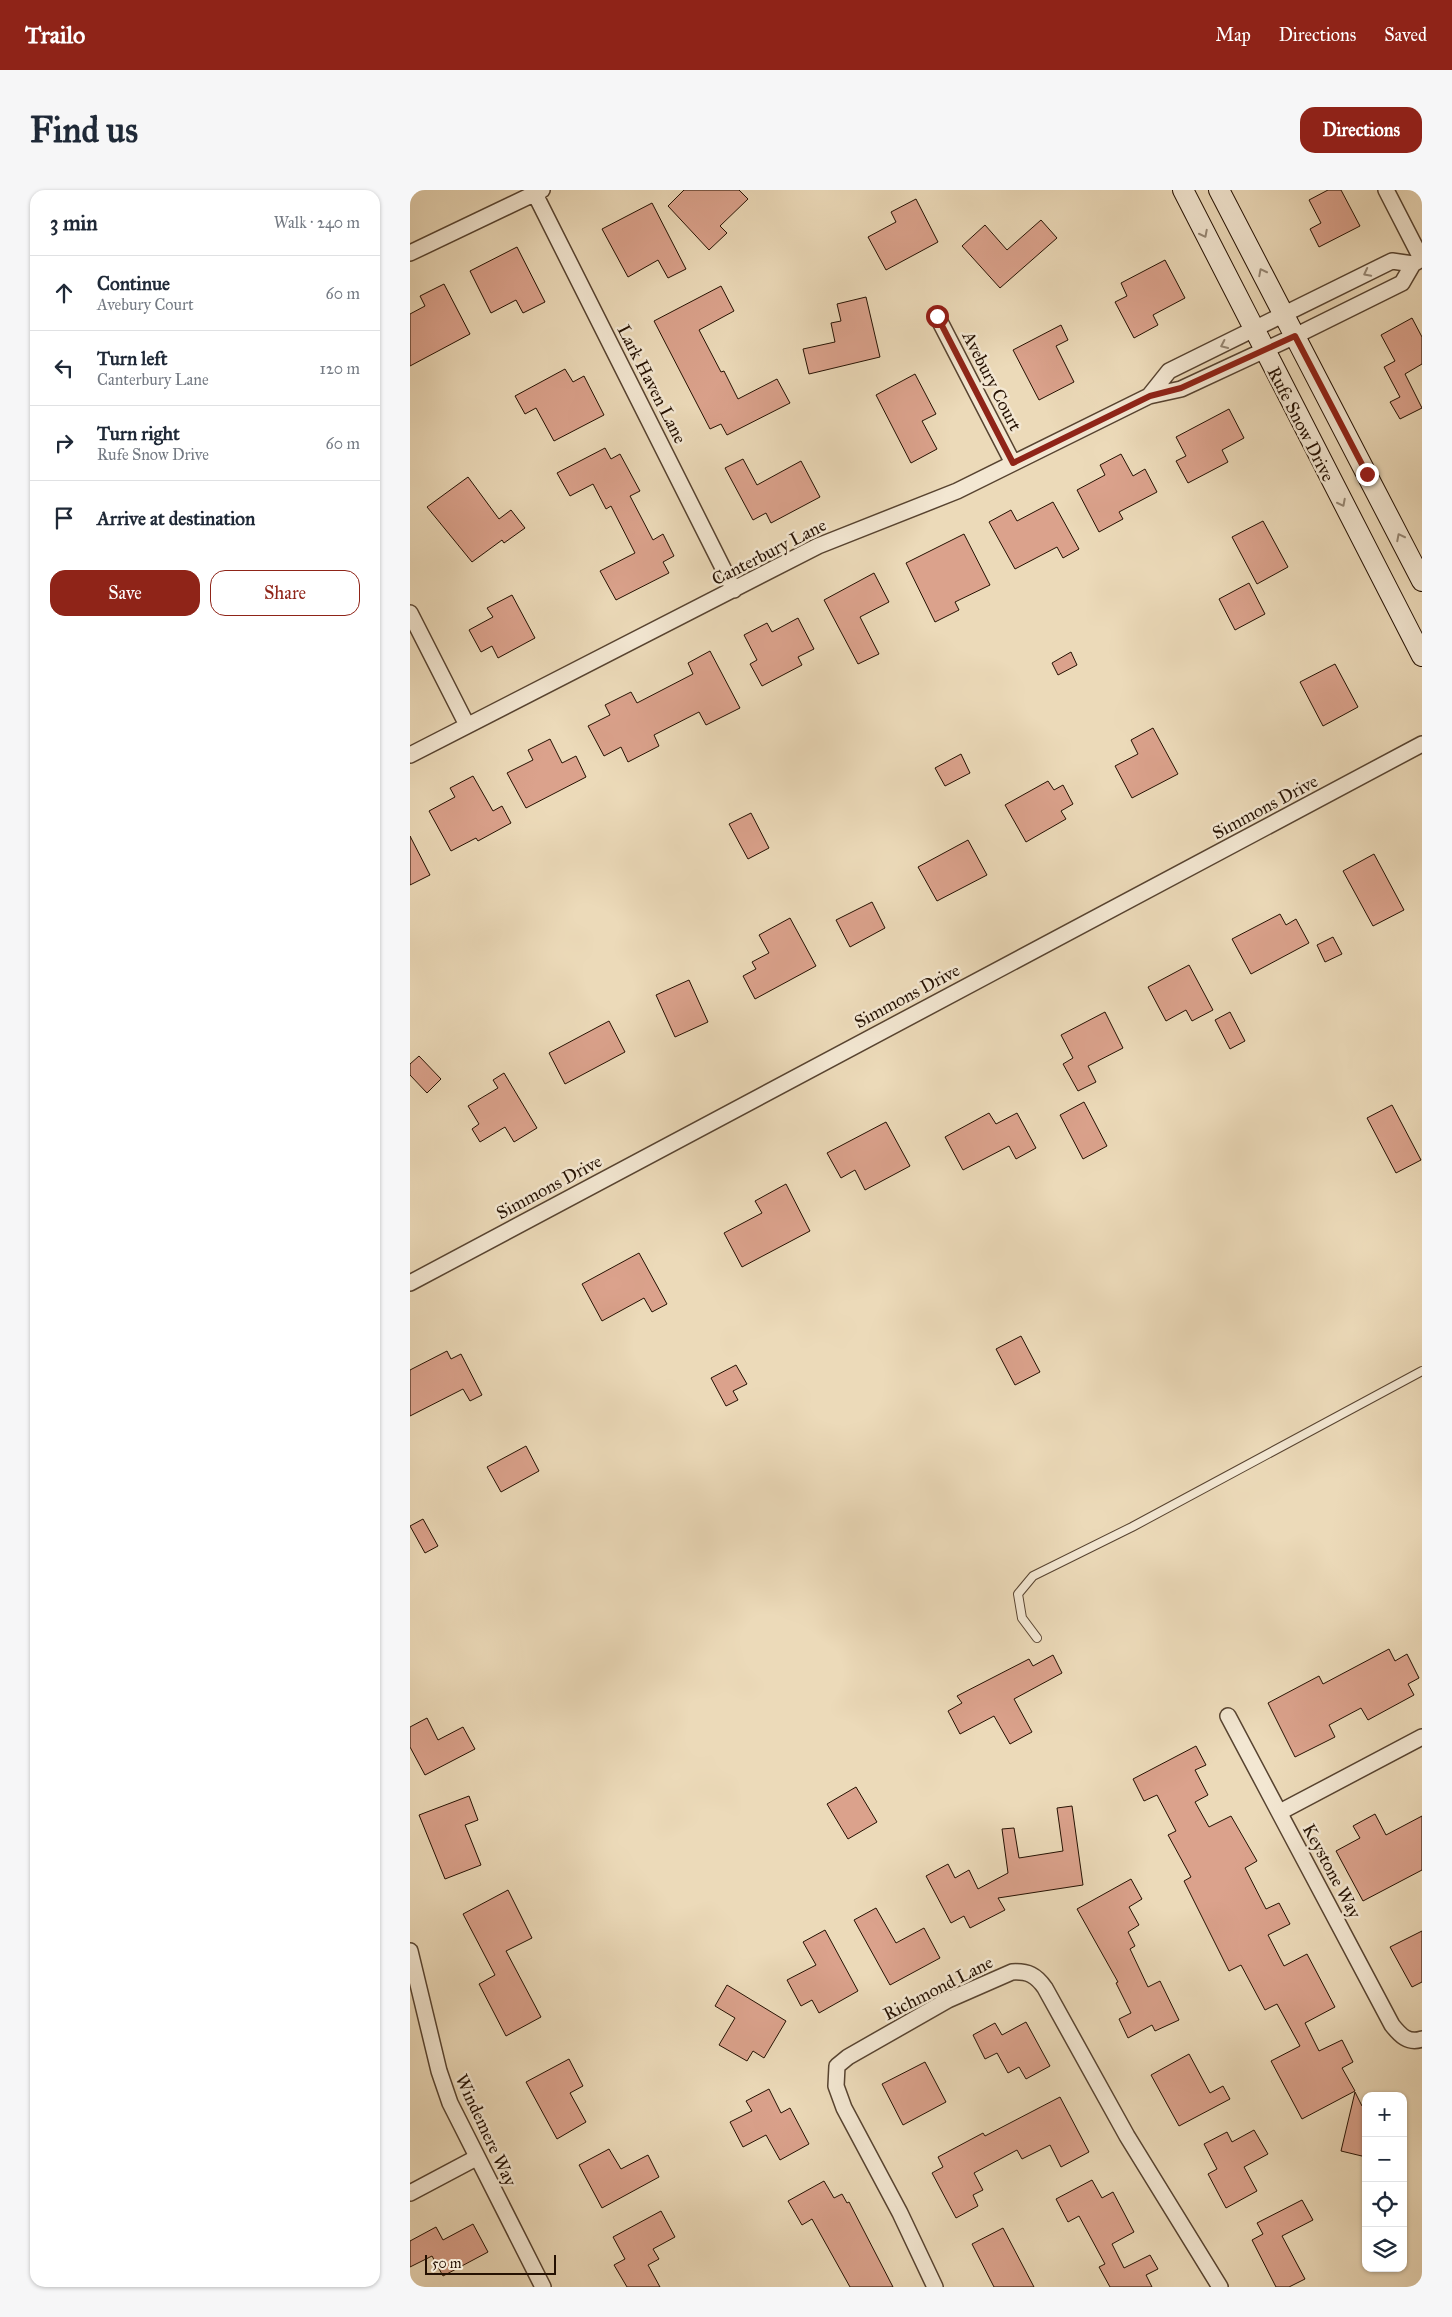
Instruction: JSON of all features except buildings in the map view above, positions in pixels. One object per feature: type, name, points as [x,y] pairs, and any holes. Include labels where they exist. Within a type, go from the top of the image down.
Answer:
[{"type":"main road","name":"Rufe Snow Drive","points":[[1182,190],[1269,323],[1279,344],[1422,580]]},
{"type":"main road","name":"Rufe Snow Drive","points":[[1219,190],[1269,323],[1422,656]]},
{"type":"street","points":[[1386,190],[1420,261]]},
{"type":"street","points":[[412,248],[539,192]]},
{"type":"street","name":"Lark Haven Lane","points":[[539,192],[734,590]]},
{"type":"street","name":"Canterbury Lane","points":[[1150,396],[1169,371],[1392,261],[1420,261]]},
{"type":"street","name":"Canterbury Lane","points":[[410,755],[818,546],[957,491],[1150,396],[1181,388],[1279,344],[1402,283],[1420,261]]},
{"type":"street","name":"Avebury Court","points":[[937,316],[1013,463]]},
{"type":"street","points":[[410,613],[467,725]]},
{"type":"street","name":"Simmons Drive","points":[[410,1283],[1422,744]]},
{"type":"street","name":"Keystone Way","points":[[1228,1716],[1392,2025],[1399,2034],[1415,2040]]},
{"type":"street","points":[[1280,1812],[1422,1737]]},
{"type":"street","name":"Windemere Way","points":[[411,1957],[439,2071],[450,2103],[476,2158],[543,2287]]},
{"type":"street","name":"Richmond Lane","points":[[935,2287],[900,2213],[844,2108],[836,2086],[838,2066],[848,2057],[948,2000],[1012,1972],[1022,1971],[1036,1976],[1045,1988],[1127,2136],[1220,2287]]},
{"type":"street","points":[[410,2193],[476,2158]]},
{"type":"lane","points":[[1036,1638],[1022,1618],[1018,1594],[1033,1576],[1132,1527],[1422,1371]]},
{"type":"route","points":[[937,316],[1013,463],[1150,396],[1181,388],[1295,336],[1367,474]]}]
